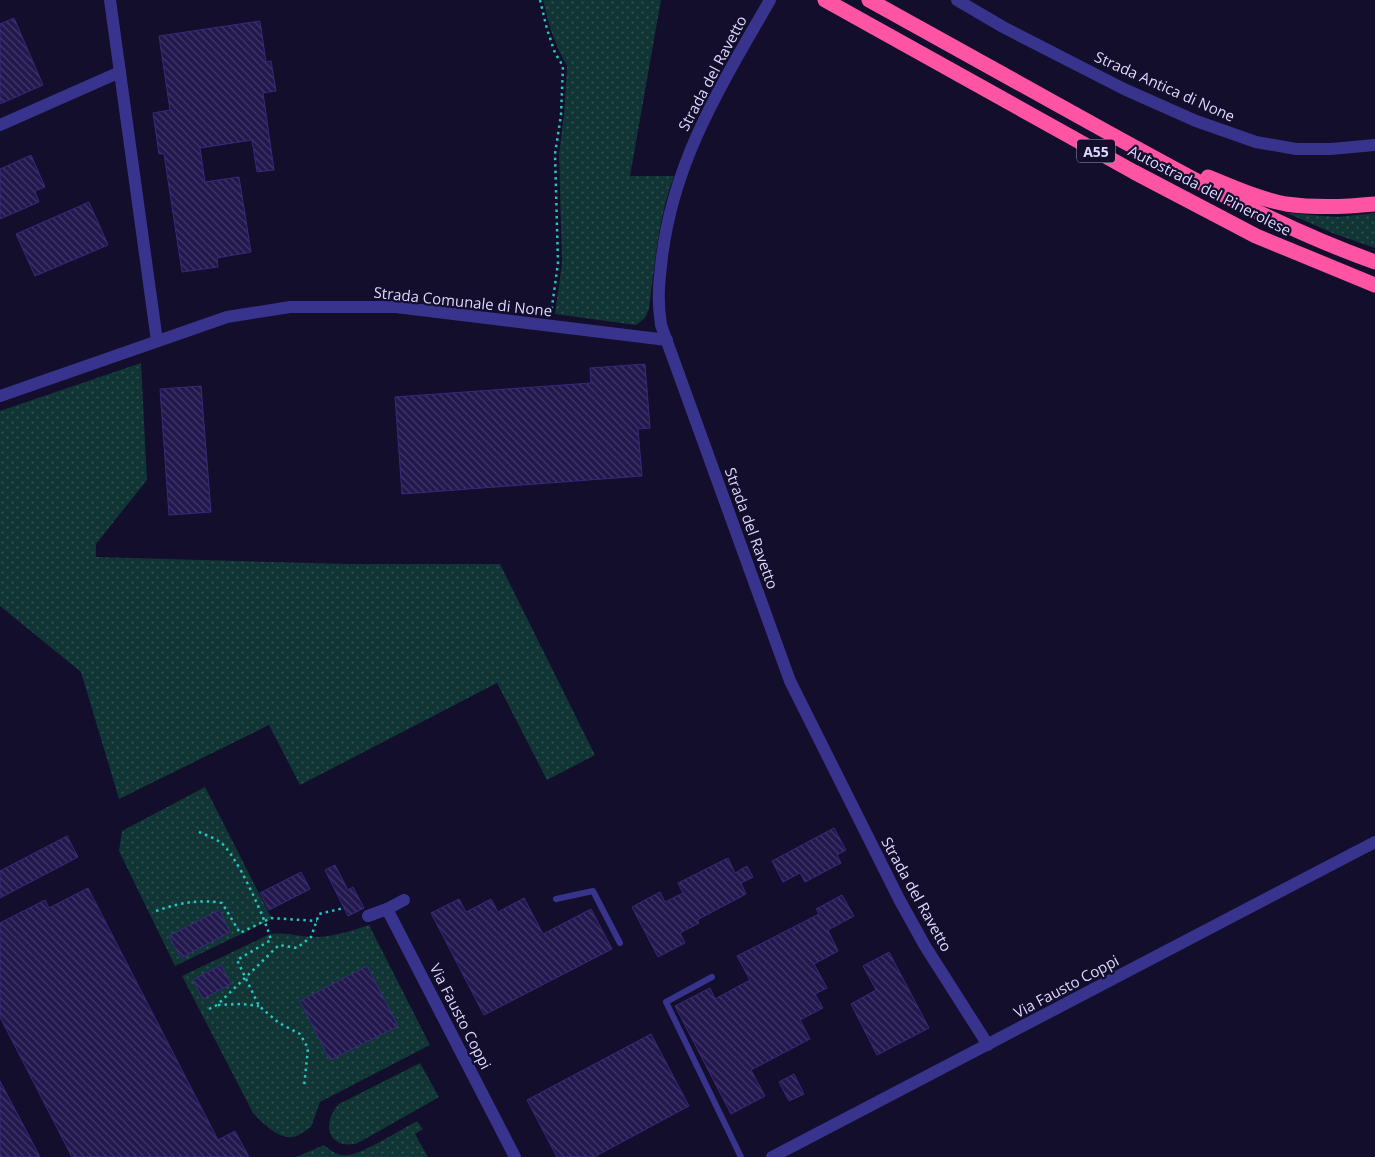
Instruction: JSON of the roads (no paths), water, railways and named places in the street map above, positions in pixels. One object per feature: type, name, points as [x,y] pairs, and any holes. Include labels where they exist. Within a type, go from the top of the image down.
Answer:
[{"type":"highway","name":"Autostrada del Pinerolese","points":[[825,0],[1134,172],[1256,236],[1375,285]]},
{"type":"highway","name":"Autostrada del Pinerolese","points":[[869,0],[1269,219],[1330,246],[1375,262]]},
{"type":"highway","points":[[1140,150],[1258,197],[1286,204],[1337,207],[1375,204]]},
{"type":"street","points":[[110,0],[157,340]]},
{"type":"street","name":"Strada del Ravetto","points":[[770,0],[715,95],[694,141],[675,190],[665,237],[658,295],[661,325],[790,681],[899,899],[925,946],[988,1045]]},
{"type":"street","name":"Strada Antica di None","points":[[957,0],[1003,27],[1124,89],[1196,121],[1256,142],[1296,149],[1331,149],[1375,145]]},
{"type":"street","points":[[0,125],[120,72]]},
{"type":"street","name":"Strada Comunale di None","points":[[0,396],[157,340],[227,318],[290,308],[396,307],[667,340]]},
{"type":"street","name":"Via Fausto Coppi","points":[[772,1157],[1375,842]]},
{"type":"street","points":[[368,916],[404,900]]},
{"type":"street","name":"Via Fausto Coppi","points":[[387,908],[515,1157]]},
{"type":"lane","points":[[556,899],[593,891],[620,943]]},
{"type":"lane","points":[[712,978],[666,1002],[741,1157]]}]
